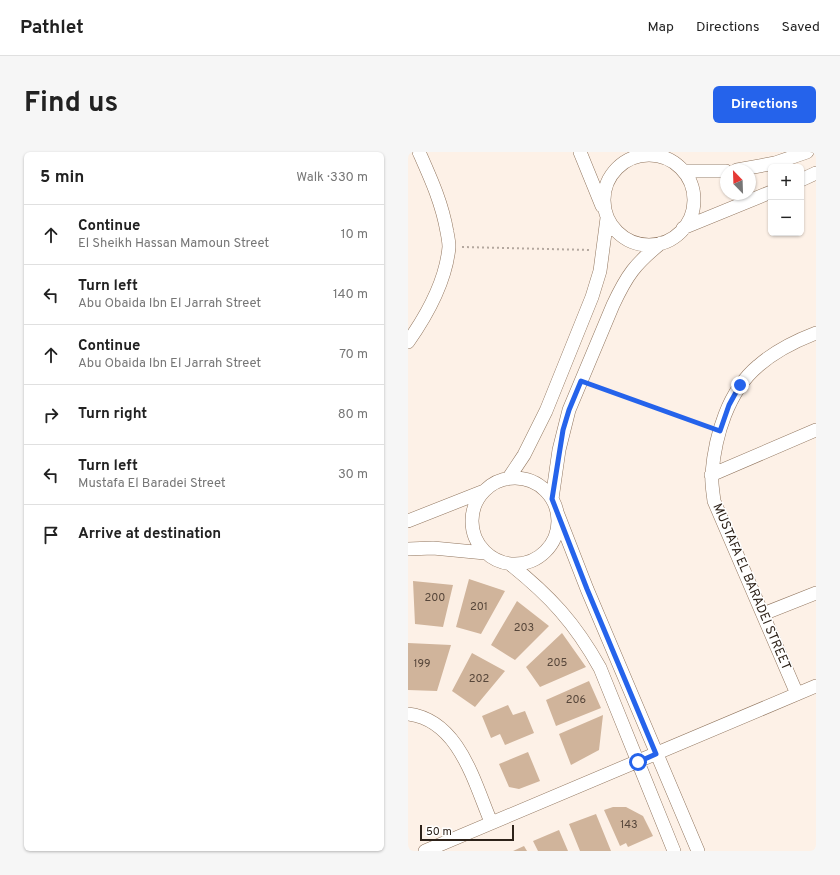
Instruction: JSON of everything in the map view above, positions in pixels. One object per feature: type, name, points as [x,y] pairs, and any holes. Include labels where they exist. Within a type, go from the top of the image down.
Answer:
[{"type":"street","points":[[408,342],[423,320],[435,294],[449,247],[439,196],[419,152]]},
{"type":"street","points":[[580,152],[606,216],[616,231],[629,240],[645,244],[661,243]]},
{"type":"street","points":[[756,166],[774,163],[807,152]]},
{"type":"street","points":[[508,479],[524,454],[546,411],[592,297],[604,251],[606,216],[603,196],[608,179],[620,165],[635,156],[650,153],[670,160],[684,171],[691,185],[694,200],[691,215],[677,235],[661,243],[638,262],[621,288],[569,410],[563,430],[552,499]]},
{"type":"street","points":[[684,171],[720,171]]},
{"type":"street","points":[[683,228],[768,193]]},
{"type":"street","name":"MUSTAFA EL BARADEI STREET","points":[[797,694],[714,501],[711,475],[720,431],[729,405],[740,385],[756,367],[776,352],[816,333]]},
{"type":"street","points":[[711,475],[816,430]]},
{"type":"street","points":[[408,521],[484,491],[495,483],[508,479],[521,478],[533,482],[544,489],[552,499],[587,589],[698,851]]},
{"type":"street","points":[[484,491],[476,503],[472,529],[477,542],[485,553],[496,560],[510,564],[523,564],[536,559],[547,550],[554,539],[558,526],[557,512]]},
{"type":"street","points":[[408,550],[433,548],[485,553]]},
{"type":"street","points":[[510,564],[554,602],[574,625],[600,668],[674,851]]},
{"type":"street","points":[[763,614],[816,593]]},
{"type":"street","points":[[425,851],[816,686]]},
{"type":"street","points":[[408,714],[417,715],[437,724],[451,738],[464,758],[491,822]]},
{"type":"path","points":[[449,247],[604,251]]},
{"type":"path","points":[[581,381],[720,431]]},
{"type":"building","points":[[469,579],[505,591],[481,634],[456,627]]},
{"type":"building","points":[[413,581],[453,585],[443,627],[415,624]]},
{"type":"building","points":[[517,601],[549,626],[515,660],[491,645]]},
{"type":"building","points":[[562,633],[586,667],[540,687],[526,667]]},
{"type":"building","points":[[408,643],[451,645],[437,691],[408,690]]},
{"type":"building","points":[[472,653],[505,671],[475,707],[452,691]]},
{"type":"building","points":[[589,681],[601,708],[556,726],[546,700]]},
{"type":"building","points":[[508,705],[513,715],[525,711],[534,733],[505,745],[500,734],[491,738],[482,716]]},
{"type":"building","points":[[603,715],[599,750],[571,765],[559,734]]},
{"type":"building","points":[[528,752],[540,781],[519,789],[509,787],[499,764]]},
{"type":"building","points":[[613,807],[626,807],[643,816],[653,836],[628,847],[626,843],[620,846],[604,810]]},
{"type":"building","points":[[596,814],[611,851],[580,851],[569,824]]},
{"type":"building","points":[[559,830],[568,851],[538,851],[533,841]]},
{"type":"building","points":[[524,846],[527,851],[513,851]]},
{"type":"route","points":[[638,762],[656,754],[587,589],[552,499],[563,430],[569,410],[581,381],[720,431],[729,405],[740,385]]}]
